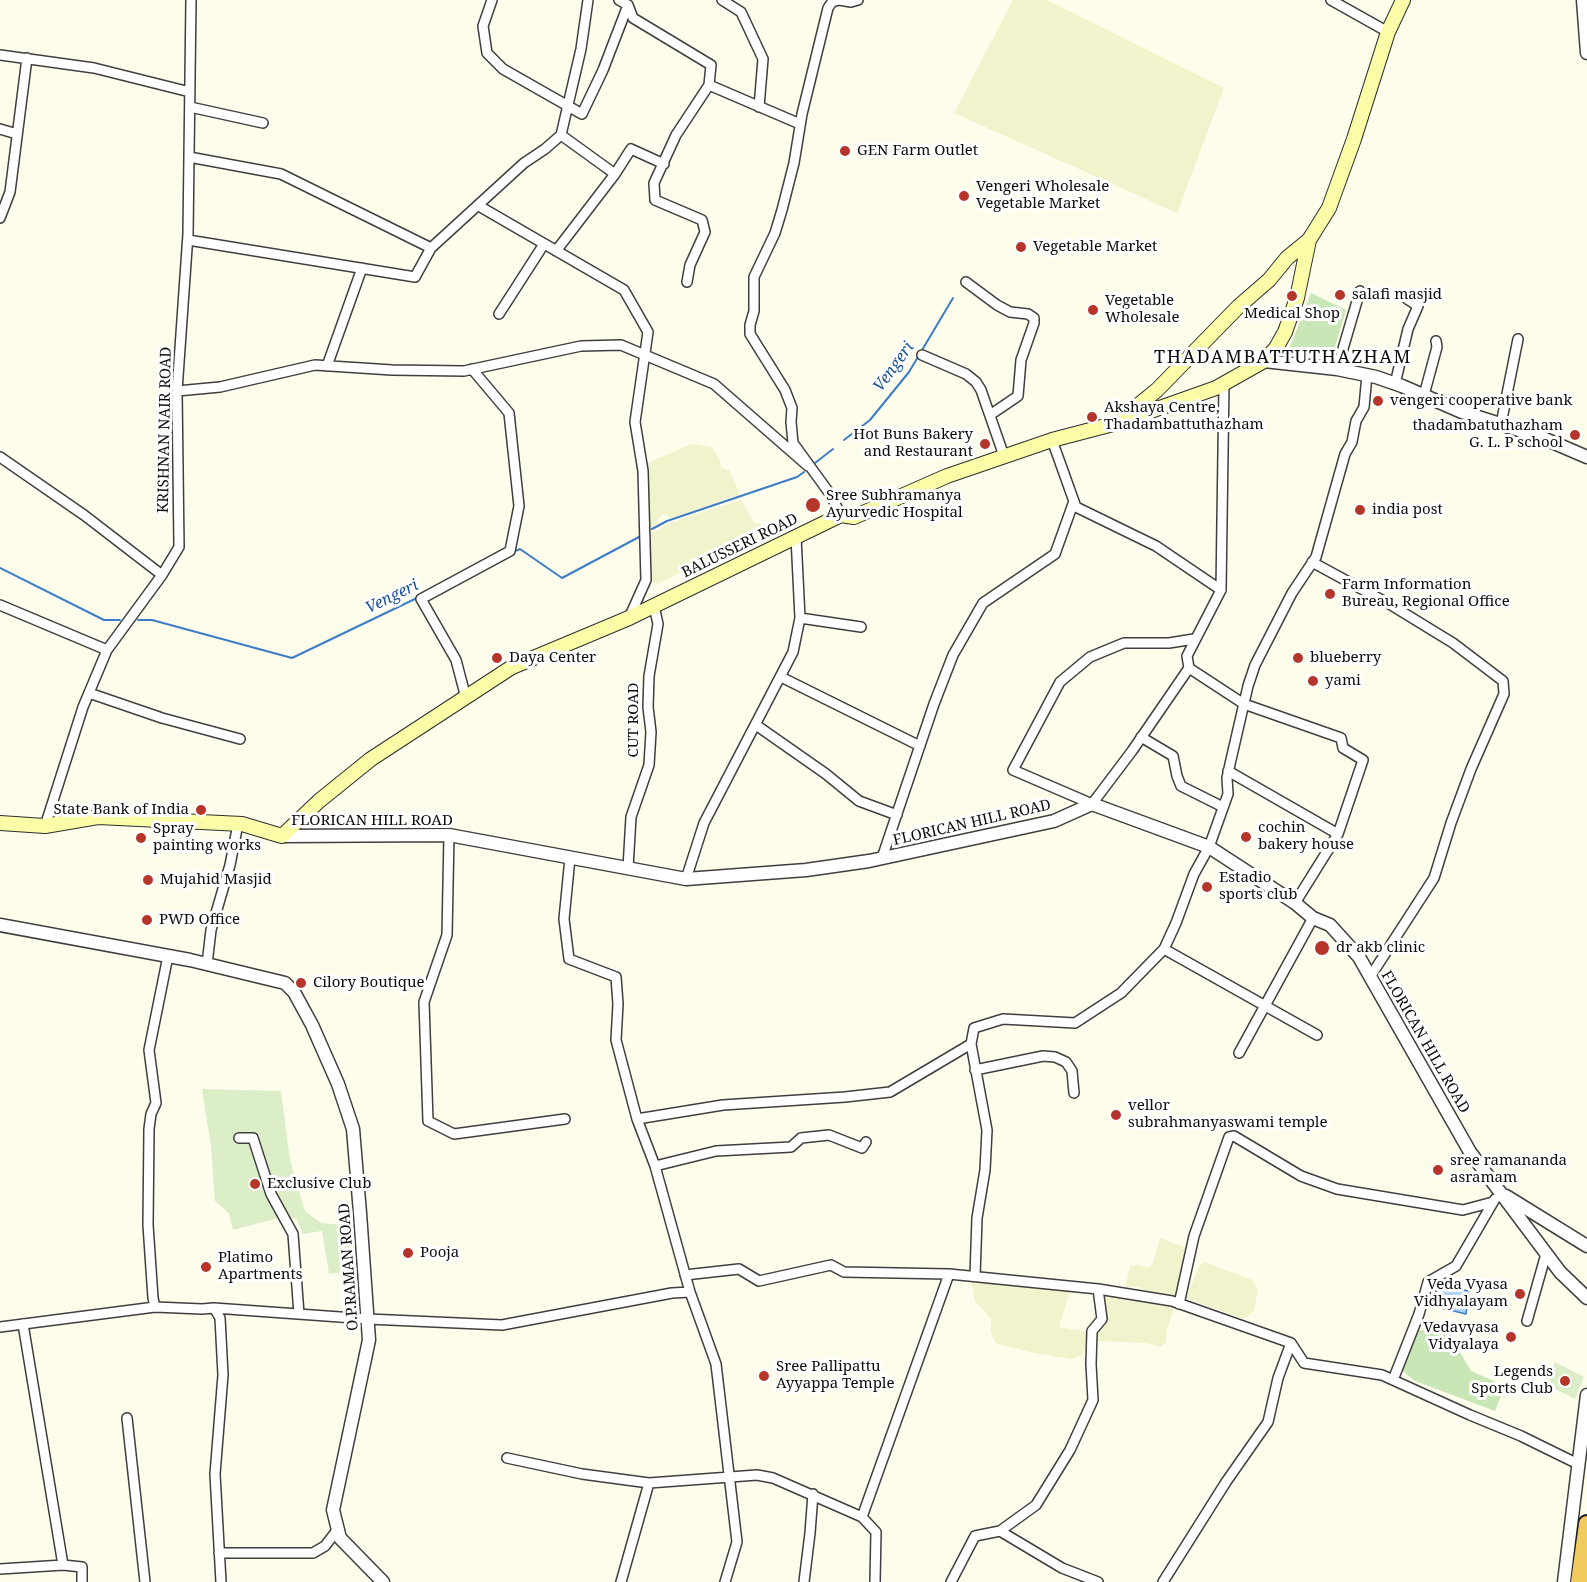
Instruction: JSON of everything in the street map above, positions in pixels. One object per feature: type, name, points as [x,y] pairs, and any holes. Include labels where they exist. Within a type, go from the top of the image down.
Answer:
[{"type":"highway","points":[[1579,1582],[1587,1524]]},
{"type":"main road","points":[[1117,423],[1157,390],[1239,306],[1269,280],[1287,258],[1309,240],[1329,208],[1388,32],[1403,0]]},
{"type":"main road","name":"BALUSSERI ROAD","points":[[282,836],[319,801],[371,759],[512,667],[629,618],[841,515],[854,517],[947,476],[1052,440],[1117,423],[1224,383],[1264,361],[1276,348],[1298,298],[1309,240]]},
{"type":"main road","points":[[0,823],[45,826],[98,817],[238,824],[282,836]]},
{"type":"street","name":"KRISHNAN NAIR ROAD","points":[[45,826],[88,693],[107,650],[162,575],[179,547],[177,391],[188,240],[191,0]]},
{"type":"street","points":[[492,0],[483,27],[487,53],[503,69],[582,114],[603,70],[623,3]]},
{"type":"street","points":[[188,240],[415,277],[431,248],[524,163],[561,135],[581,49],[588,0]]},
{"type":"street","points":[[722,0],[741,12],[763,59],[759,106]]},
{"type":"street","points":[[841,515],[830,494],[808,466],[794,443],[792,408],[785,390],[750,334],[750,325],[754,310],[754,277],[778,225],[828,8],[832,2],[839,0],[851,2],[858,0]]},
{"type":"street","points":[[1331,0],[1388,32]]},
{"type":"street","points":[[1583,0],[1587,53]]},
{"type":"street","points":[[623,3],[633,18],[711,65],[709,86],[676,135],[654,183],[655,200],[702,220],[705,232],[690,265],[687,282]]},
{"type":"street","points":[[0,55],[94,68],[190,92]]},
{"type":"street","points":[[0,218],[10,192],[27,58]]},
{"type":"street","points":[[709,86],[800,124]]},
{"type":"street","points":[[190,107],[263,123]]},
{"type":"street","points":[[0,129],[17,134]]},
{"type":"street","points":[[561,135],[615,174]]},
{"type":"street","points":[[556,251],[615,174],[631,149],[664,164]]},
{"type":"street","points":[[189,157],[281,174],[431,248]]},
{"type":"street","points":[[479,206],[624,290],[648,332],[643,354],[635,422],[643,471],[646,580],[629,618]]},
{"type":"street","points":[[499,314],[544,244]]},
{"type":"street","points":[[327,366],[362,268]]},
{"type":"street","points":[[966,282],[1010,312],[1028,314],[1034,318],[1023,351],[1018,396],[990,415]]},
{"type":"street","points":[[1337,369],[1360,291]]},
{"type":"street","points":[[1395,384],[1408,329],[1418,306],[1407,299]]},
{"type":"street","points":[[1501,424],[1518,339]]},
{"type":"street","points":[[1424,395],[1437,347],[1436,342]]},
{"type":"street","points":[[177,391],[220,387],[315,365],[392,370],[464,371],[581,346],[621,345],[714,384],[808,466]]},
{"type":"street","points":[[922,355],[966,374],[976,382],[981,390],[1004,456]]},
{"type":"street","points":[[1264,361],[1337,369],[1367,375],[1462,411],[1538,436],[1587,457]]},
{"type":"street","points":[[466,698],[456,660],[421,599],[510,551],[519,506],[509,413],[472,369]]},
{"type":"street","points":[[975,1276],[977,1218],[986,1170],[987,1130],[971,1044],[974,1028],[1003,1019],[1075,1023],[1121,993],[1164,949],[1224,807],[1228,794],[1228,771],[1255,664],[1292,593],[1316,557],[1345,454],[1352,442],[1356,421],[1364,407],[1367,375]]},
{"type":"street","points":[[1194,639],[1169,643],[1124,643],[1090,657],[1060,682],[1013,770],[1092,804],[1189,668],[1187,656],[1221,590],[1224,383]]},
{"type":"street","points":[[1052,440],[1076,507],[1156,546],[1221,590]]},
{"type":"street","points":[[0,457],[84,515],[162,575]]},
{"type":"street","points":[[882,858],[953,655],[983,603],[1055,554],[1074,501]]},
{"type":"street","points":[[686,879],[704,822],[793,652],[800,618],[796,537]]},
{"type":"street","points":[[1312,562],[1391,605],[1453,643],[1503,681],[1504,694],[1471,769],[1434,878],[1370,977]]},
{"type":"street","points":[[0,605],[107,650]]},
{"type":"street","name":"CUT ROAD","points":[[628,868],[631,817],[649,765],[651,732],[648,707],[649,675],[658,624],[654,606]]},
{"type":"street","points":[[800,618],[861,627]]},
{"type":"street","points":[[1189,668],[1244,704],[1341,738],[1342,748],[1363,760],[1338,834],[1295,903]]},
{"type":"street","points":[[781,677],[920,746]]},
{"type":"street","points":[[88,693],[162,718],[240,739]]},
{"type":"street","points":[[756,725],[826,774],[859,801],[897,815]]},
{"type":"street","points":[[1141,737],[1173,756],[1181,786],[1224,807]]},
{"type":"street","points":[[1228,771],[1338,834]]},
{"type":"street","name":"FLORICAN HILL ROAD","points":[[282,836],[449,835],[686,879],[806,870],[882,858],[1054,821],[1092,804],[1209,847],[1295,903],[1313,918],[1330,925],[1359,957],[1496,1197],[1560,1272],[1587,1298]]},
{"type":"street","points":[[207,964],[211,930],[230,865],[238,824]]},
{"type":"street","points":[[449,835],[447,935],[424,1002],[428,1121],[454,1134],[565,1119]]},
{"type":"street","points":[[570,858],[564,919],[569,959],[590,969],[616,977],[618,1004],[616,1040],[637,1119],[655,1166],[690,1292],[716,1364],[737,1542],[725,1582]]},
{"type":"street","points":[[1239,1053],[1313,918]]},
{"type":"street","name":"O.P.RAMAN ROAD","points":[[0,925],[207,964],[285,983],[294,992],[312,1025],[338,1084],[353,1129],[369,1340],[333,1510],[340,1538],[379,1580]]},
{"type":"street","points":[[1164,949],[1317,1035]]},
{"type":"street","points":[[155,1306],[148,1225],[149,1129],[151,1114],[156,1103],[149,1050],[168,956]]},
{"type":"street","points":[[637,1119],[723,1105],[891,1092],[971,1044]]},
{"type":"street","points":[[975,1070],[1043,1056],[1055,1057],[1066,1062],[1072,1071],[1074,1093]]},
{"type":"street","points":[[655,1166],[716,1151],[791,1147],[801,1138],[829,1135],[862,1148],[866,1142]]},
{"type":"street","points":[[1179,1304],[1194,1236],[1228,1137],[1234,1136],[1301,1176],[1337,1189],[1463,1210],[1496,1197],[1587,1246]]},
{"type":"street","points":[[239,1138],[253,1138],[271,1194],[293,1233],[299,1314]]},
{"type":"street","points":[[1393,1380],[1419,1314],[1428,1282],[1456,1266],[1496,1197]]},
{"type":"street","points":[[1527,1321],[1546,1254]]},
{"type":"street","points":[[685,1275],[739,1269],[759,1281],[831,1265],[844,1272],[949,1274],[1098,1289],[1179,1304],[1291,1343],[1304,1363],[1382,1375],[1521,1436],[1578,1464]]},
{"type":"street","points":[[862,1517],[949,1274]]},
{"type":"street","points":[[951,1582],[975,1536],[1000,1531],[1036,1505],[1070,1450],[1094,1400],[1091,1364],[1092,1331],[1102,1319],[1098,1289]]},
{"type":"street","points":[[0,1327],[155,1306],[501,1325],[672,1293],[690,1292]]},
{"type":"street","points":[[214,1308],[220,1318],[223,1375],[215,1460],[221,1582]]},
{"type":"street","points":[[23,1324],[63,1565]]},
{"type":"street","points":[[1163,1582],[1226,1482],[1268,1422],[1278,1378],[1291,1343]]},
{"type":"street","points":[[1564,1582],[1587,1395]]},
{"type":"street","points":[[127,1418],[145,1582]]},
{"type":"street","points":[[507,1458],[582,1474],[649,1483],[757,1475],[773,1478],[862,1517],[876,1532],[874,1582]]},
{"type":"street","points":[[621,1582],[649,1483]]},
{"type":"street","points":[[804,1582],[813,1494]]},
{"type":"street","points":[[219,1553],[313,1553],[325,1546],[338,1529]]},
{"type":"street","points":[[1000,1531],[1062,1568],[1098,1582]]},
{"type":"street","points":[[0,1569],[63,1565],[82,1567],[82,1582]]},
{"type":"green space","points":[[1013,0],[1047,0],[1224,88],[1177,213],[954,113]]},
{"type":"green space","points":[[1311,293],[1346,310],[1331,360],[1289,349]]},
{"type":"green space","points":[[692,444],[712,447],[720,460],[721,468],[729,470],[740,494],[671,518],[663,514],[658,518],[658,524],[649,529],[636,468]]},
{"type":"green space","points":[[741,500],[755,524],[760,523],[765,530],[772,549],[759,543],[741,554],[699,564],[694,570],[683,571],[657,584],[646,580],[650,535],[669,523]]},
{"type":"green space","name":"Exclusive Club","points":[[202,1089],[281,1091],[290,1160],[305,1211],[321,1223],[354,1226],[353,1271],[329,1274],[322,1231],[303,1234],[296,1218],[282,1217],[233,1230],[229,1213],[215,1201],[211,1147]]},
{"type":"green space","points":[[1160,1238],[1186,1248],[1190,1258],[1167,1329],[1166,1342],[1161,1347],[1146,1343],[1096,1341],[1096,1331],[1105,1307],[1098,1286],[1116,1286],[1153,1293],[1138,1287],[1125,1287],[1130,1266],[1138,1265],[1149,1268],[1153,1263]]},
{"type":"green space","points":[[1205,1262],[1252,1280],[1258,1290],[1254,1311],[1244,1319],[1186,1298],[1200,1265]]},
{"type":"green space","points":[[971,1278],[1071,1288],[1059,1327],[1091,1332],[1082,1355],[1071,1359],[1029,1352],[995,1343],[991,1332],[991,1318],[975,1302]]},
{"type":"green space","points":[[1419,1330],[1447,1330],[1471,1371],[1505,1386],[1495,1411],[1415,1381],[1399,1368]]},
{"type":"green space","name":"Legends Sports Club","points":[[1555,1362],[1584,1377],[1575,1399],[1545,1384]]},
{"type":"water","points":[[1437,1284],[1469,1291],[1466,1314],[1433,1306]]},
{"type":"waterway","name":"Vengeri","points":[[844,440],[870,420],[909,372],[953,298]]},
{"type":"waterway","points":[[815,463],[833,449]]},
{"type":"waterway","name":"Vengeri","points":[[652,529],[667,521],[797,477],[804,472]]},
{"type":"waterway","name":"Vengeri","points":[[513,552],[520,549],[562,578],[639,537]]},
{"type":"waterway","name":"Vengeri","points":[[0,568],[104,620],[120,620]]},
{"type":"waterway","name":"Vengeri","points":[[138,620],[152,620],[292,658],[419,597]]},
{"type":"place","name":"GEN Farm Outlet","points":[[845,151]]},
{"type":"place","name":"Vengeri Wholesale Vegetable Market","points":[[964,196]]},
{"type":"place","name":"Vegetable Market","points":[[1021,247]]},
{"type":"place","name":"salafi masjid","points":[[1340,295]]},
{"type":"place","name":"Medical Shop","points":[[1292,296]]},
{"type":"place","name":"Vegetable Wholesale","points":[[1093,310]]},
{"type":"place","name":"vengeri cooperative bank","points":[[1378,401]]},
{"type":"place","name":"Akshaya Centre, Thadambattuthazham","points":[[1092,417]]},
{"type":"place","name":"thadambatuthazham G. L. P school","points":[[1575,435]]},
{"type":"place","name":"Hot Buns Bakery and Restaurant","points":[[985,444]]},
{"type":"place","name":"Sree Subhramanya Ayurvedic Hospital","points":[[813,505]]},
{"type":"place","name":"india post","points":[[1360,510]]},
{"type":"place","name":"Farm Information Bureau, Regional Office","points":[[1330,594]]},
{"type":"place","name":"Daya Center","points":[[497,658]]},
{"type":"place","name":"blueberry","points":[[1298,658]]},
{"type":"place","name":"yami","points":[[1313,681]]},
{"type":"place","name":"State Bank of India","points":[[201,810]]},
{"type":"place","name":"cochin bakery house","points":[[1246,837]]},
{"type":"place","name":"Spray painting works","points":[[141,838]]},
{"type":"place","name":"Mujahid Masjid","points":[[148,880]]},
{"type":"place","name":"Estadio sports club","points":[[1207,887]]},
{"type":"place","name":"PWD Office","points":[[147,920]]},
{"type":"place","name":"dr akb clinic","points":[[1322,948]]},
{"type":"place","name":"Cilory Boutique","points":[[301,983]]},
{"type":"place","name":"vellor subrahmanyaswami temple","points":[[1116,1115]]},
{"type":"place","name":"sree ramananda asramam","points":[[1438,1170]]},
{"type":"place","name":"Exclusive Club","points":[[255,1184]]},
{"type":"place","name":"Pooja","points":[[408,1253]]},
{"type":"place","name":"Platimo Apartments","points":[[206,1267]]},
{"type":"place","name":"Veda Vyasa Vidhyalayam","points":[[1520,1294]]},
{"type":"place","name":"Vedavyasa Vidyalaya","points":[[1511,1337]]},
{"type":"place","name":"Sree Pallipattu Ayyappa Temple","points":[[764,1376]]},
{"type":"place","name":"Legends Sports Club","points":[[1565,1381]]},
{"type":"district","name":"THADAMBATTUTHAZHAM","points":[[1283,358]]}]
